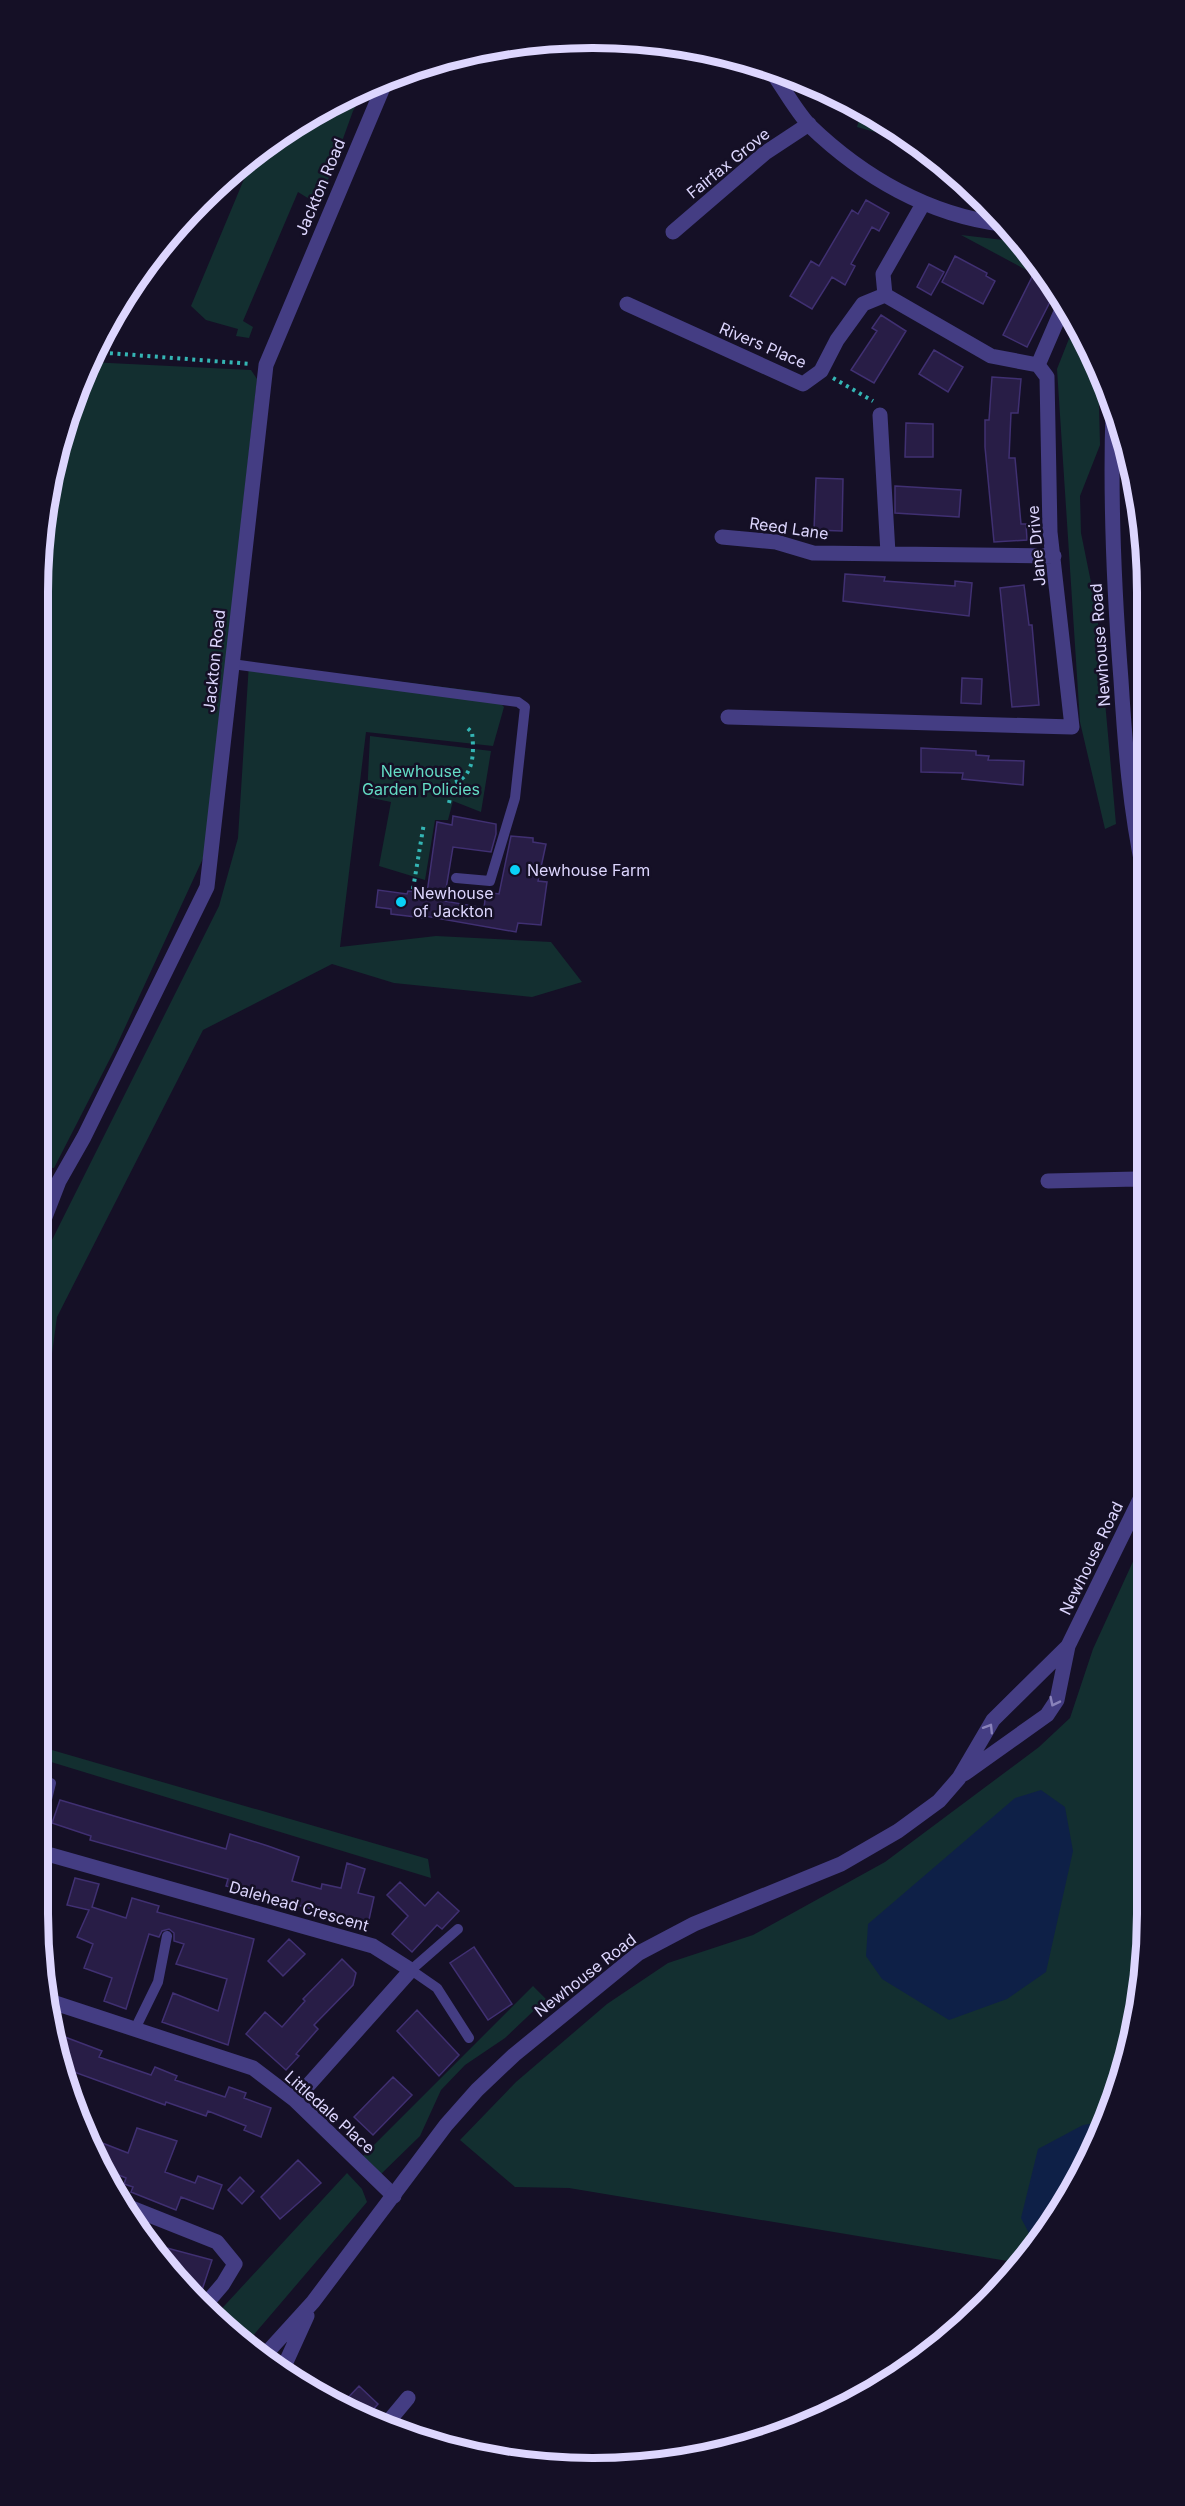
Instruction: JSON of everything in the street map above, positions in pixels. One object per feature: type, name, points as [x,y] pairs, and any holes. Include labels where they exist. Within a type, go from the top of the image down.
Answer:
[{"type":"street","points":[[778,81],[808,124],[861,169],[923,204],[980,222],[993,223]]},
{"type":"street","name":"Jackton Road","points":[[48,1209],[59,1181],[84,1137],[207,887],[266,365],[382,90]]},
{"type":"street","name":"Fairfax Grove","points":[[673,232],[765,153],[808,124]]},
{"type":"street","points":[[923,204],[882,274],[885,295],[991,356],[1038,365],[1060,314]]},
{"type":"street","name":"Rivers Place","points":[[627,304],[803,384],[821,371],[837,340],[863,304],[885,295]]},
{"type":"street","name":"Jane Drive","points":[[728,717],[1072,727],[1050,532],[1047,377],[1038,365]]},
{"type":"street","points":[[880,415],[888,552]]},
{"type":"street","name":"Newhouse Road","points":[[1112,432],[1113,571],[1126,754],[1137,840]]},
{"type":"street","name":"Reed Lane","points":[[722,537],[776,542],[813,553],[888,552],[1054,556]]},
{"type":"street","points":[[1048,1181],[1137,1179]]},
{"type":"street","name":"Newhouse Road","points":[[958,1778],[1047,1715],[1057,1700],[1068,1646],[1137,1505]]},
{"type":"street","name":"Newhouse Road","points":[[269,2351],[313,2302],[446,2125],[477,2090],[513,2055],[639,1953],[694,1924],[841,1864],[898,1831],[939,1801],[958,1778],[993,1720],[1068,1646]]},
{"type":"street","name":"Dalehead Crescent","points":[[48,1855],[373,1946],[411,1970]]},
{"type":"street","points":[[295,2100],[411,1970]]},
{"type":"street","name":"Littledale Place","points":[[56,2003],[253,2068],[295,2100],[394,2196]]},
{"type":"street","points":[[136,2210],[217,2242],[235,2264],[223,2284],[209,2301]]},
{"type":"street","name":"Newhouse Road","points":[[286,2363],[313,2302]]},
{"type":"street","points":[[390,2419],[408,2398]]},
{"type":"lane","points":[[232,664],[518,702],[525,707],[515,798],[490,881],[456,878]]},
{"type":"lane","points":[[48,1795],[51,1783]]},
{"type":"lane","points":[[458,1929],[411,1970],[437,1988],[469,2038]]},
{"type":"lane","points":[[135,2029],[158,1982],[167,1936]]},
{"type":"path","points":[[104,353],[266,365]]},
{"type":"path","points":[[821,371],[872,400],[880,415]]},
{"type":"path","points":[[449,803],[453,783],[466,776],[470,767],[473,749],[472,732],[465,726]]},
{"type":"path","points":[[413,889],[424,823]]},
{"type":"green space","points":[[359,101],[353,111],[319,205],[298,192],[243,321],[253,327],[249,338],[236,336],[238,329],[206,320],[191,306],[247,172],[290,140]]},
{"type":"green space","points":[[859,118],[888,136],[857,127]]},
{"type":"green space","points":[[961,235],[1008,241],[1033,273]]},
{"type":"green space","points":[[1071,333],[1099,391],[1100,445],[1080,496],[1081,533],[1097,612],[1116,824],[1105,829],[1080,722],[1057,369]]},
{"type":"green space","points":[[99,362],[251,370],[257,379],[205,854],[115,1049],[54,1168],[48,1167],[48,592],[49,557],[58,486],[77,417]]},
{"type":"green space","points":[[249,663],[491,693],[504,707],[493,746],[366,732],[340,947],[436,936],[551,942],[582,982],[532,997],[394,983],[332,964],[203,1030],[57,1317],[48,1382],[48,1248],[219,906],[238,838]]},
{"type":"green space","name":"Newhouse Garden Policies","points":[[370,736],[491,751],[481,812],[453,801],[448,820],[435,820],[425,880],[379,866],[391,802],[367,797]]},
{"type":"green space","points":[[1137,1553],[1137,1914],[1136,1949],[1127,2020],[1108,2089],[1081,2154],[1045,2216],[1011,2262],[569,2188],[515,2187],[460,2140],[516,2082],[607,2004],[668,1963],[753,1935],[885,1862],[1039,1747],[1070,1718],[1093,1649]]},
{"type":"green space","points":[[48,1749],[428,1859],[431,1878],[48,1761]]},
{"type":"green space","points":[[533,1986],[546,1999],[505,2038],[465,2065],[441,2090],[420,2136],[380,2175],[362,2157]]},
{"type":"green space","points":[[347,2173],[362,2189],[367,2202],[252,2338],[220,2311]]},
{"type":"water","points":[[1041,1790],[1065,1807],[1073,1851],[1046,1972],[1007,1999],[949,2020],[882,1979],[866,1956],[868,1924],[1015,1798]]},
{"type":"water","points":[[1096,2123],[1064,2186],[1030,2236],[1021,2218],[1038,2149],[1083,2125]]},
{"type":"building","points":[[866,200],[889,213],[879,231],[872,227],[851,264],[855,266],[845,285],[832,277],[812,309],[790,296],[811,261],[819,266],[852,210],[858,214]]},
{"type":"building","points":[[955,256],[987,273],[986,276],[995,281],[983,304],[942,282]]},
{"type":"building","points":[[929,264],[944,272],[931,295],[917,287]]},
{"type":"building","points":[[1033,275],[1051,300],[1027,347],[1003,335]]},
{"type":"building","points":[[881,315],[906,331],[874,383],[851,370],[877,331],[872,328]]},
{"type":"building","points":[[934,350],[963,367],[948,392],[919,374]]},
{"type":"building","points":[[992,377],[1021,379],[1018,413],[1011,413],[1009,458],[1015,458],[1021,524],[1026,524],[1027,540],[994,542],[985,447],[985,420],[989,420]]},
{"type":"building","points":[[906,423],[933,424],[933,457],[905,457]]},
{"type":"building","points":[[816,478],[843,479],[842,531],[814,530]]},
{"type":"building","points":[[895,486],[961,490],[959,517],[895,513]]},
{"type":"building","points":[[845,574],[885,577],[884,581],[955,586],[955,581],[972,583],[969,616],[843,601]]},
{"type":"building","points":[[1024,585],[1029,625],[1032,625],[1039,705],[1012,707],[1000,588]]},
{"type":"building","points":[[962,678],[982,679],[981,704],[961,703]]},
{"type":"building","points":[[921,748],[976,751],[976,755],[989,756],[988,760],[1024,761],[1023,785],[962,779],[963,773],[921,772]]},
{"type":"building","name":"Newhouse Farm","points":[[453,816],[496,824],[496,834],[491,852],[453,847],[444,901],[484,908],[486,892],[499,894],[511,836],[533,838],[533,842],[546,844],[538,881],[547,882],[541,925],[518,923],[516,932],[425,916],[424,918],[391,914],[391,909],[376,907],[378,890],[407,894],[408,891],[427,893],[437,822],[452,825]]},
{"type":"building","points":[[60,1800],[226,1849],[230,1834],[268,1846],[299,1857],[292,1881],[321,1889],[322,1884],[341,1888],[347,1863],[365,1869],[358,1893],[374,1897],[368,1924],[226,1886],[228,1879],[90,1840],[91,1836],[52,1823]]},
{"type":"building","points":[[75,1878],[99,1884],[92,1907],[126,1918],[132,1898],[159,1906],[157,1912],[254,1939],[228,2045],[162,2022],[173,1993],[218,2011],[227,1979],[176,1964],[184,1944],[174,1941],[174,1933],[169,1929],[162,1931],[159,1937],[149,1934],[126,2009],[104,2001],[112,1978],[84,1968],[93,1944],[77,1937],[89,1910],[67,1905]]},
{"type":"building","points":[[400,1882],[425,1906],[438,1892],[459,1911],[442,1929],[437,1925],[412,1952],[392,1934],[408,1916],[387,1895]]},
{"type":"building","points":[[289,1939],[305,1954],[283,1976],[268,1961]]},
{"type":"building","points":[[474,1947],[512,2004],[488,2020],[450,1963]]},
{"type":"building","points":[[342,1959],[356,1973],[353,1985],[314,2025],[318,2029],[296,2054],[299,2056],[286,2070],[246,2034],[265,2012],[282,2027],[305,2001],[303,1999]]},
{"type":"building","points":[[417,2010],[459,2055],[439,2076],[397,2031]]},
{"type":"building","points":[[62,2036],[102,2051],[99,2057],[151,2075],[155,2067],[177,2076],[175,2080],[225,2097],[229,2087],[246,2093],[244,2098],[271,2108],[261,2137],[244,2130],[246,2126],[208,2111],[206,2116],[166,2102],[165,2105],[72,2071]]},
{"type":"building","points":[[393,2077],[412,2095],[373,2135],[354,2117]]},
{"type":"building","points":[[137,2128],[177,2141],[165,2172],[195,2183],[198,2176],[222,2185],[213,2209],[181,2197],[176,2210],[131,2192],[133,2187],[124,2184],[126,2178],[114,2173],[98,2141],[128,2153]]},
{"type":"building","points":[[298,2160],[321,2183],[280,2219],[261,2197]]},
{"type":"building","points":[[240,2177],[254,2191],[242,2204],[228,2190]]},
{"type":"building","points":[[167,2248],[212,2260],[202,2290],[197,2289],[166,2251]]},
{"type":"building","points":[[359,2386],[378,2404],[372,2411],[347,2399]]},
{"type":"place","name":"Newhouse Farm","points":[[515,870]]},
{"type":"place","name":"Newhouse of Jackton","points":[[401,902]]}]
